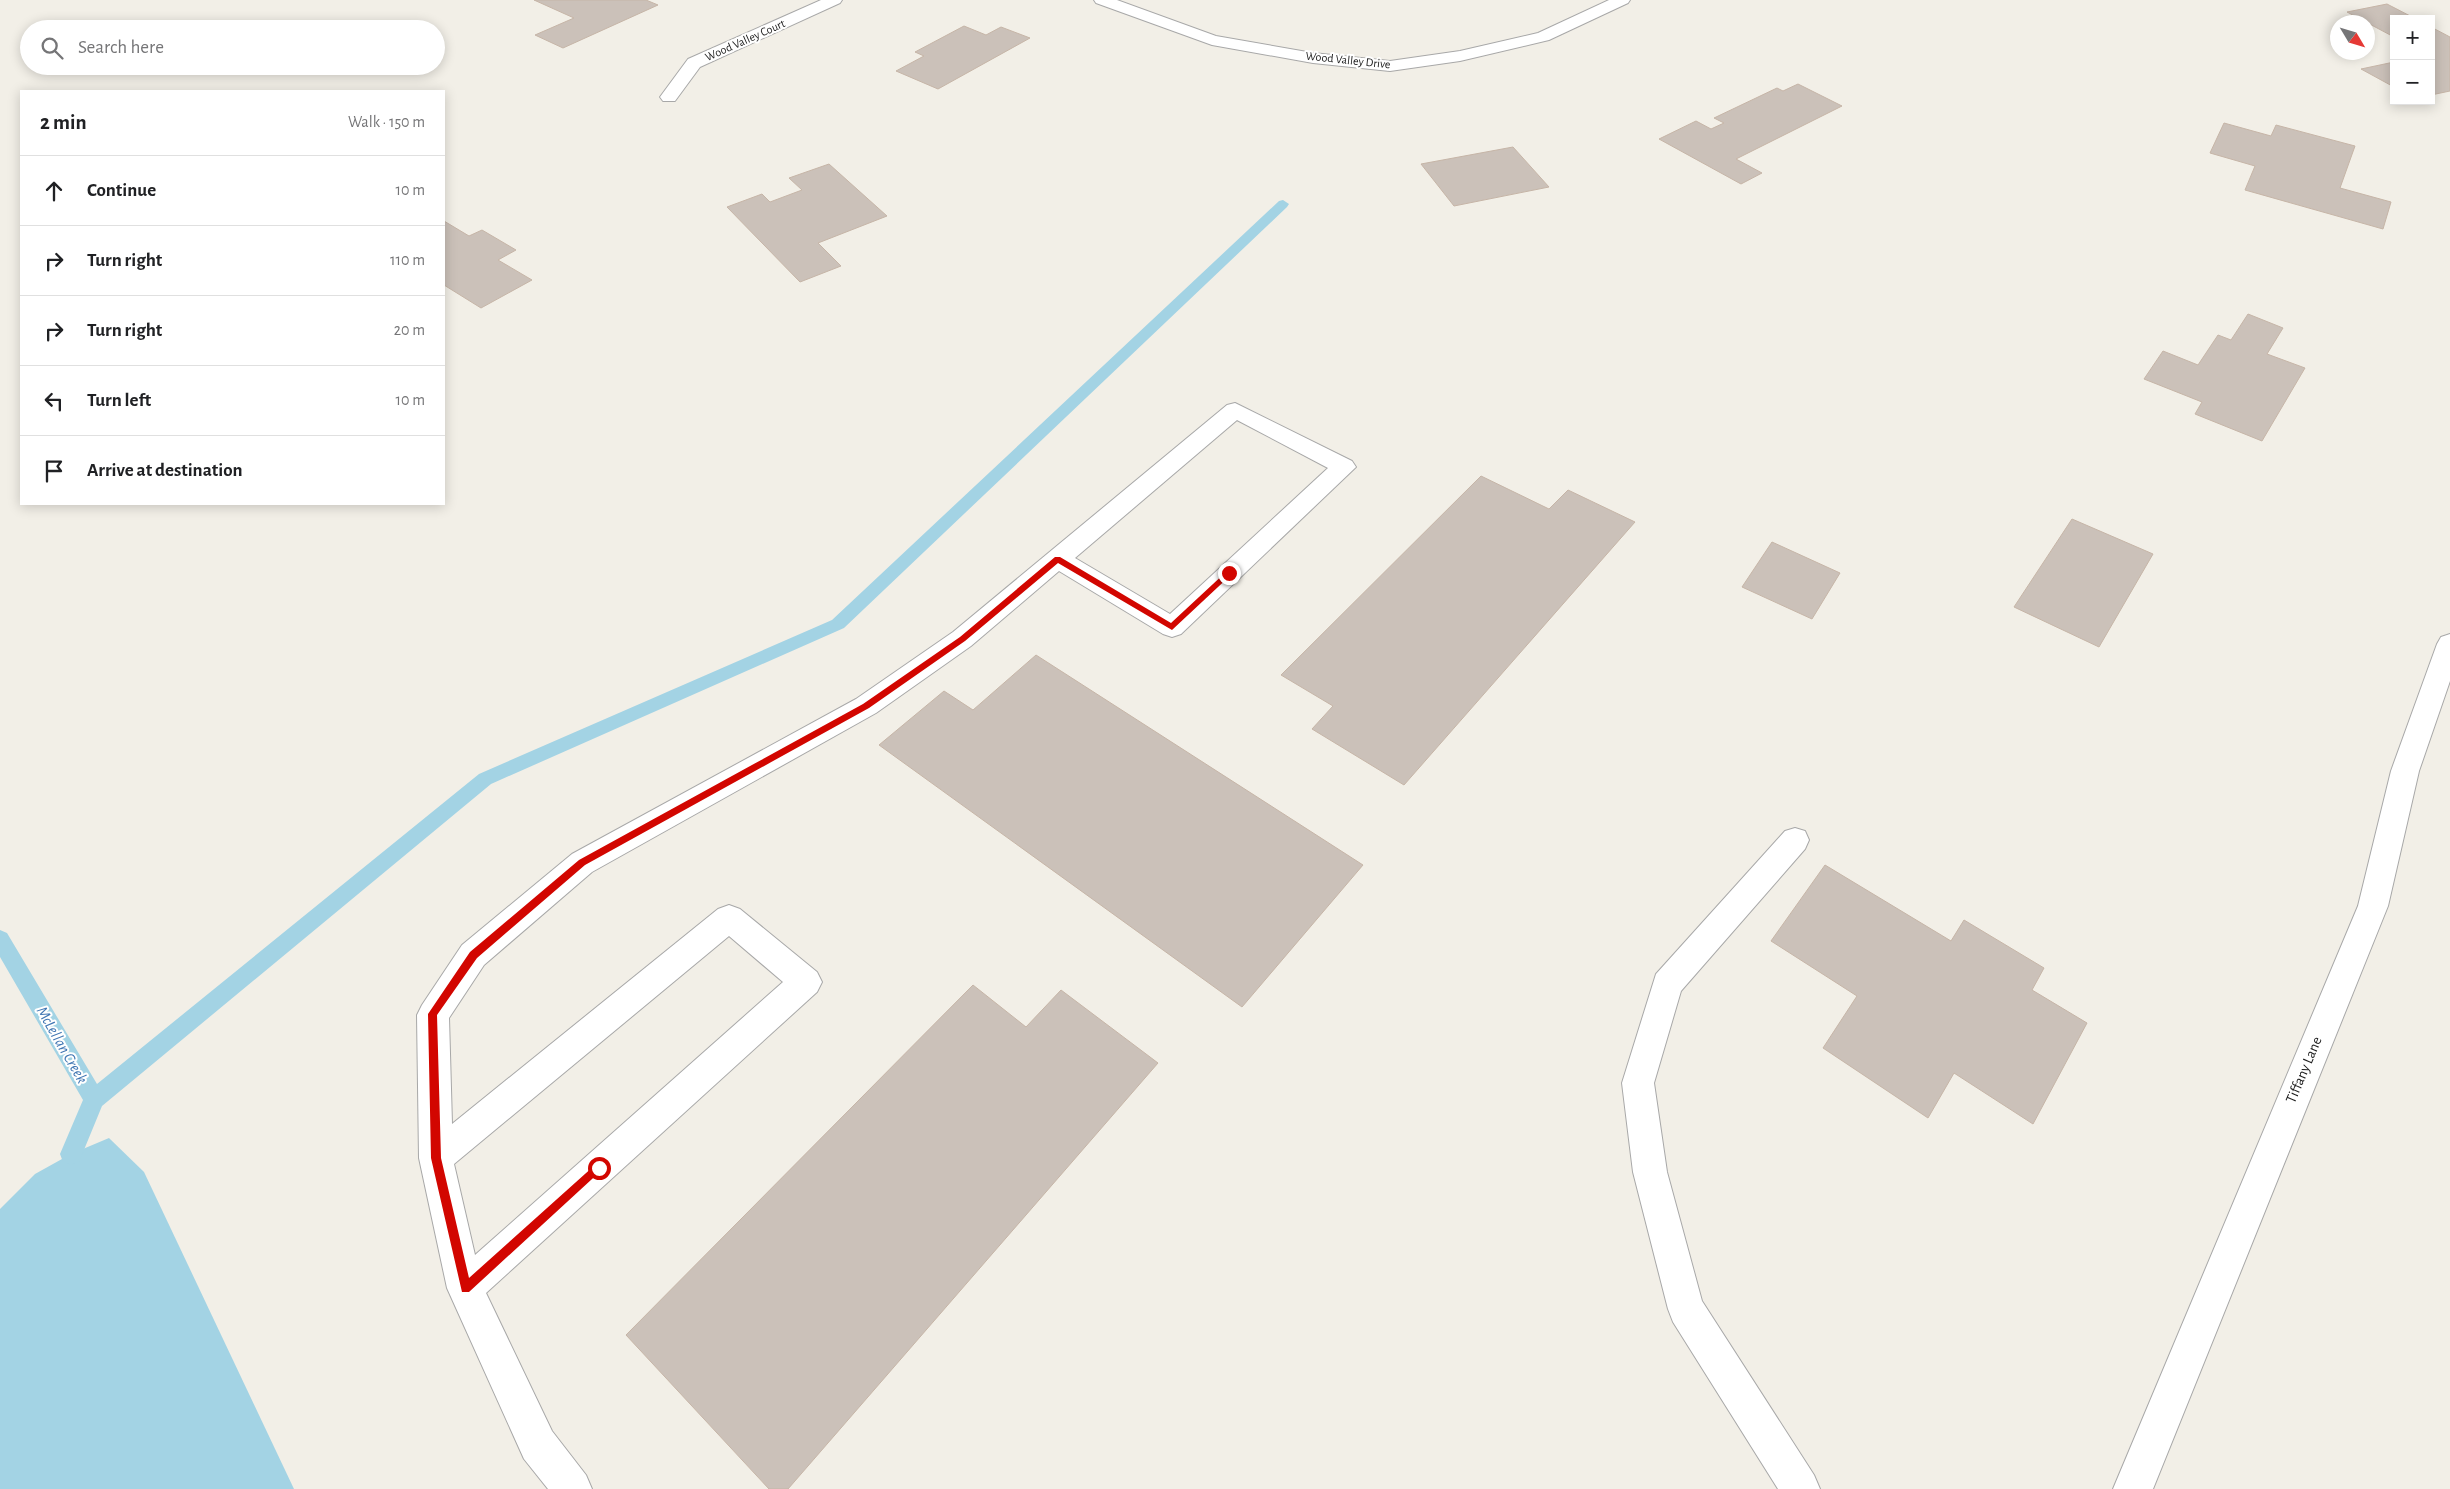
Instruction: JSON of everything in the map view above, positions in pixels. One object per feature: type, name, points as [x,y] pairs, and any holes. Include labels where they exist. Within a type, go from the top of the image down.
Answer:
[{"type":"street","name":"Wood Valley Court","points":[[669,97],[694,63],[834,0]]},
{"type":"street","name":"Wood Valley Drive","points":[[1102,0],[1212,40],[1313,58],[1390,66],[1460,56],[1543,38],[1622,0]]},
{"type":"street","points":[[572,1489],[538,1445],[466,1288],[436,1158],[433,1014],[473,955],[582,862],[866,706],[962,639],[1057,559],[1235,410],[1344,466],[1172,627],[1057,559]]},
{"type":"street","name":"Tiffany Lane","points":[[2133,1489],[2373,906],[2404,771],[2450,644]]},
{"type":"street","points":[[1795,840],[1668,984],[1638,1084],[1650,1172],[1686,1309],[1800,1489]]},
{"type":"street","points":[[436,1158],[729,918],[806,982],[466,1288]]},
{"type":"water","points":[[109,1138],[144,1172],[294,1489],[0,1489],[0,1209],[35,1174],[71,1154]]},
{"type":"building","points":[[534,0],[646,0],[658,5],[563,48],[535,35],[574,18]]},
{"type":"building","points":[[2387,4],[2408,15],[2390,15],[2390,35],[2375,27],[2375,15],[2353,15],[2347,12]]},
{"type":"building","points":[[964,26],[986,35],[1001,27],[1030,38],[938,89],[896,71],[924,56],[915,52]]},
{"type":"building","points":[[2435,29],[2450,37],[2450,91],[2435,94]]},
{"type":"building","points":[[2390,63],[2390,85],[2361,69]]},
{"type":"building","points":[[1798,84],[1842,106],[1736,159],[1762,173],[1741,184],[1659,139],[1696,121],[1711,129],[1724,123],[1714,118],[1777,88],[1783,91]]},
{"type":"building","points":[[2224,123],[2271,136],[2276,125],[2355,146],[2340,188],[2391,202],[2383,229],[2245,190],[2255,166],[2210,153]]},
{"type":"building","points":[[1513,147],[1549,187],[1454,206],[1421,164]]},
{"type":"building","points":[[829,164],[887,216],[818,243],[841,266],[800,282],[727,207],[762,194],[770,202],[802,190],[789,178]]},
{"type":"building","points":[[445,222],[469,236],[482,230],[516,250],[498,260],[532,280],[481,308],[445,286]]},
{"type":"building","points":[[2248,314],[2283,328],[2267,354],[2305,368],[2262,441],[2195,414],[2202,402],[2144,379],[2163,351],[2198,365],[2218,335],[2231,340]]},
{"type":"building","points":[[1481,476],[1549,509],[1568,490],[1635,522],[1404,785],[1312,729],[1333,706],[1281,675]]},
{"type":"building","points":[[2072,519],[2153,554],[2099,647],[2014,607]]},
{"type":"building","points":[[1772,542],[1840,573],[1812,619],[1742,587]]},
{"type":"building","points":[[1036,655],[1363,865],[1242,1007],[879,745],[944,691],[973,710]]},
{"type":"building","points":[[1825,865],[1951,941],[1964,920],[2044,968],[2032,990],[2087,1023],[2033,1124],[1954,1073],[1928,1118],[1823,1048],[1857,996],[1771,941]]},
{"type":"building","points":[[973,985],[1026,1027],[1061,990],[1158,1063],[788,1489],[769,1489],[626,1335]]},
{"type":"waterway","points":[[94,1099],[485,779],[838,624],[1283,204]]},
{"type":"waterway","name":"McLellan Creek","points":[[0,939],[94,1099]]},
{"type":"waterway","name":"McLellan Creek","points":[[71,1154],[94,1099]]},
{"type":"route","points":[[599,1168],[466,1288],[436,1158],[433,1014],[473,955],[582,862],[866,706],[962,639],[1057,559],[1172,627],[1229,573]]}]
